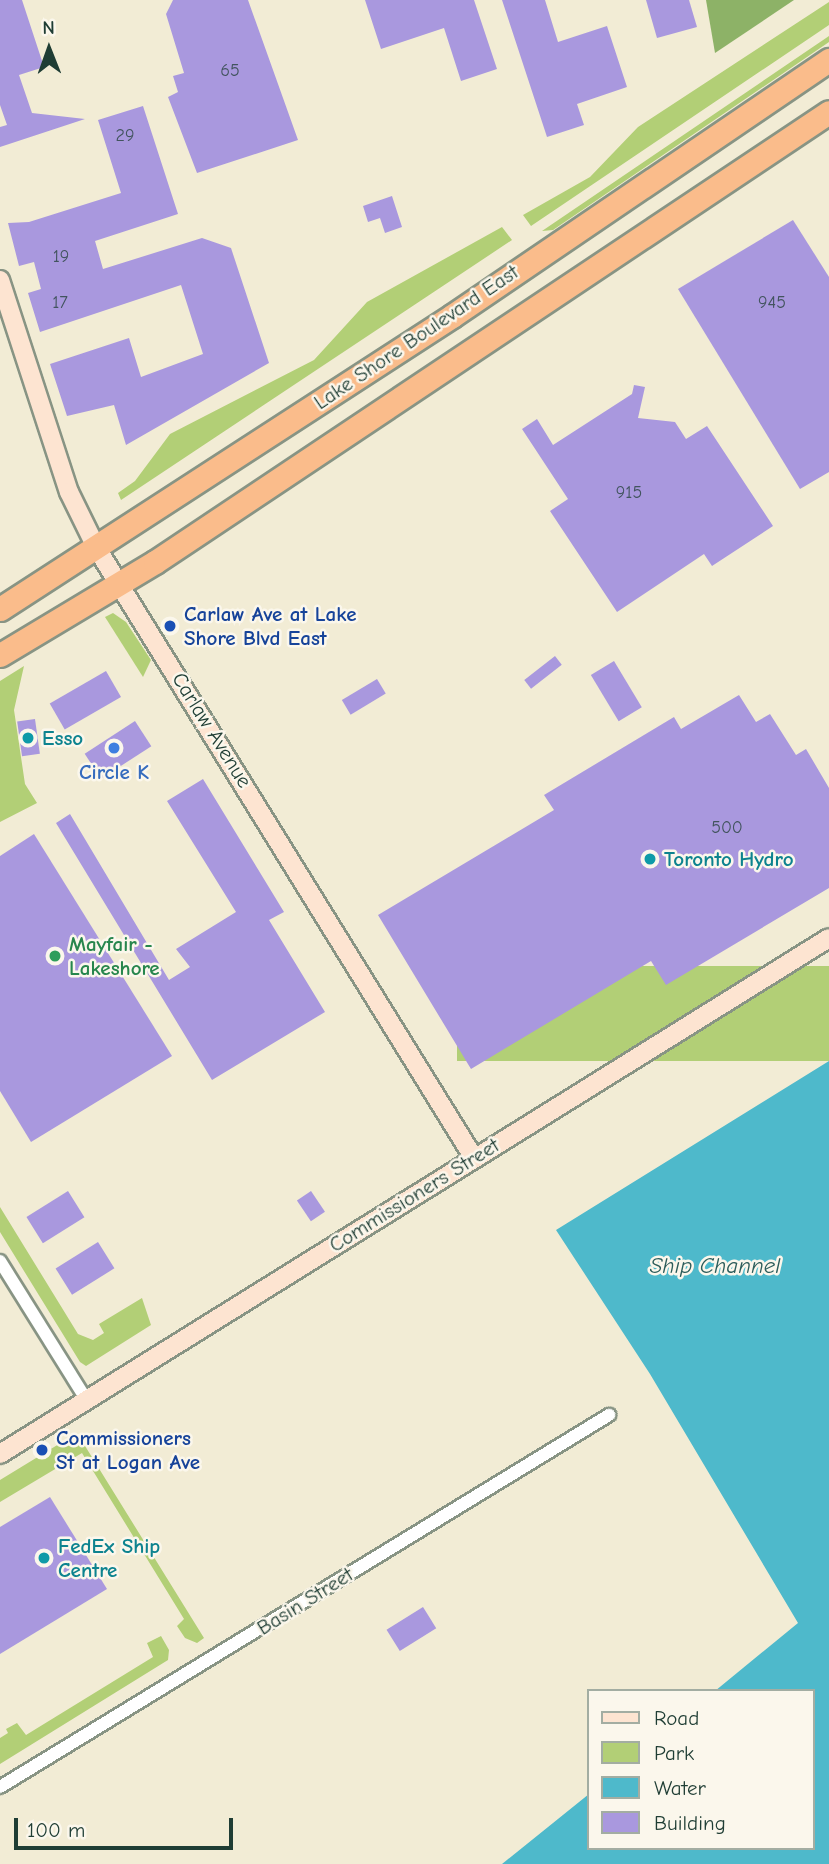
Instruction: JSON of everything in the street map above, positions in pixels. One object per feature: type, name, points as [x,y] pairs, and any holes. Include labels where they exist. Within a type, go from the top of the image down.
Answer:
[{"type":"highway","name":"Lake Shore Boulevard East","points":[[0,609],[452,316],[829,60]]},
{"type":"highway","name":"Lake Shore Boulevard East","points":[[0,655],[120,583],[829,112]]},
{"type":"main road","name":"Carlaw Avenue","points":[[0,280],[69,492],[96,547],[474,1158]]},
{"type":"main road","name":"Commissioners Street","points":[[0,1454],[829,937]]},
{"type":"street","points":[[0,1261],[88,1401]]},
{"type":"street","name":"Basin Street","points":[[0,1787],[609,1415]]},
{"type":"green space","points":[[706,0],[794,0],[715,53]]},
{"type":"green space","points":[[829,2],[829,25],[531,226],[523,215],[590,177],[638,127]]},
{"type":"green space","points":[[829,36],[829,42],[553,230],[542,231]]},
{"type":"green space","points":[[502,227],[512,240],[121,500],[118,493],[135,481],[170,434],[314,360],[367,302]]},
{"type":"green space","points":[[113,613],[126,622],[151,660],[143,677],[105,617]]},
{"type":"green space","points":[[24,666],[14,710],[25,784],[37,803],[0,822],[0,681]]},
{"type":"green space","points":[[457,966],[829,966],[829,1061],[457,1061]]},
{"type":"green space","points":[[0,1207],[78,1334],[93,1340],[104,1333],[99,1324],[142,1298],[151,1325],[86,1366],[80,1362],[0,1232]]},
{"type":"green space","points":[[77,1433],[204,1638],[197,1643],[185,1638],[177,1626],[184,1619],[82,1453],[0,1502],[0,1480]]},
{"type":"green space","points":[[161,1636],[169,1650],[168,1660],[0,1764],[0,1738],[8,1733],[6,1729],[17,1723],[26,1735],[153,1657],[147,1643]]},
{"type":"water","name":"Ship Channel","points":[[829,1061],[829,1864],[502,1864],[588,1795],[588,1850],[815,1850],[815,1689],[717,1689],[798,1623],[650,1374],[556,1230]]},
{"type":"building","points":[[0,0],[22,0],[44,67],[19,75],[32,113],[85,119],[0,147],[0,127],[7,125],[0,105]]},
{"type":"building","points":[[173,0],[248,0],[298,140],[197,173],[168,97],[178,92],[173,76],[184,73],[166,14]]},
{"type":"building","points":[[365,0],[474,0],[497,69],[461,81],[444,28],[381,49]]},
{"type":"building","points":[[502,0],[545,0],[558,42],[607,26],[627,87],[577,104],[584,125],[547,137]]},
{"type":"building","points":[[646,0],[689,0],[697,27],[657,38]]},
{"type":"building","points":[[143,106],[178,214],[95,241],[103,269],[202,238],[231,248],[269,363],[126,445],[114,405],[67,416],[50,364],[129,338],[141,377],[203,354],[181,285],[40,332],[28,293],[41,289],[34,262],[19,266],[8,223],[29,222],[121,193],[98,120]]},
{"type":"building","points":[[392,196],[402,227],[385,233],[380,218],[368,222],[363,206]]},
{"type":"building","points":[[793,220],[829,277],[829,472],[800,489],[678,289]]},
{"type":"building","points":[[634,385],[645,387],[638,418],[675,422],[686,439],[707,426],[773,526],[712,566],[704,554],[617,612],[550,511],[568,499],[522,429],[537,419],[553,445],[632,394]]},
{"type":"building","points":[[555,656],[562,665],[531,689],[524,680]]},
{"type":"building","points":[[614,661],[642,707],[619,721],[591,675]]},
{"type":"building","points":[[106,671],[121,697],[65,729],[50,704]]},
{"type":"building","points":[[377,679],[386,694],[351,715],[342,700]]},
{"type":"building","name":"Toronto Hydro","points":[[739,695],[756,722],[770,714],[796,755],[806,749],[829,788],[829,888],[666,985],[651,961],[471,1069],[378,915],[554,810],[544,795],[674,717],[681,729]]},
{"type":"building","name":"Esso","points":[[35,719],[40,754],[22,756],[17,722]]},
{"type":"building","points":[[135,721],[151,746],[101,779],[85,754]]},
{"type":"building","points":[[203,779],[284,912],[269,920],[325,1012],[212,1080],[56,823],[70,814],[169,980],[190,967],[176,949],[236,912],[167,801]]},
{"type":"building","name":"Mayfair - Lakeshore","points":[[34,834],[172,1056],[31,1142],[0,1091],[0,856]]},
{"type":"building","points":[[68,1191],[84,1217],[43,1243],[26,1217]]},
{"type":"building","points":[[311,1191],[325,1212],[311,1221],[297,1201]]},
{"type":"building","points":[[98,1242],[114,1268],[72,1295],[56,1268]]},
{"type":"building","name":"FedEx Ship Centre","points":[[50,1497],[107,1589],[0,1654],[0,1527]]},
{"type":"building","points":[[423,1607],[436,1628],[400,1651],[387,1630]]},
{"type":"place","name":"Carlaw Ave at Lake Shore Blvd East","points":[[170,626]]},
{"type":"place","name":"Esso","points":[[28,738]]},
{"type":"place","name":"Circle K","points":[[114,748]]},
{"type":"place","name":"Toronto Hydro","points":[[650,859]]},
{"type":"place","name":"Mayfair - Lakeshore","points":[[55,956]]},
{"type":"place","name":"Commissioners St at Logan Ave","points":[[42,1450]]},
{"type":"place","name":"FedEx Ship Centre","points":[[44,1558]]}]
